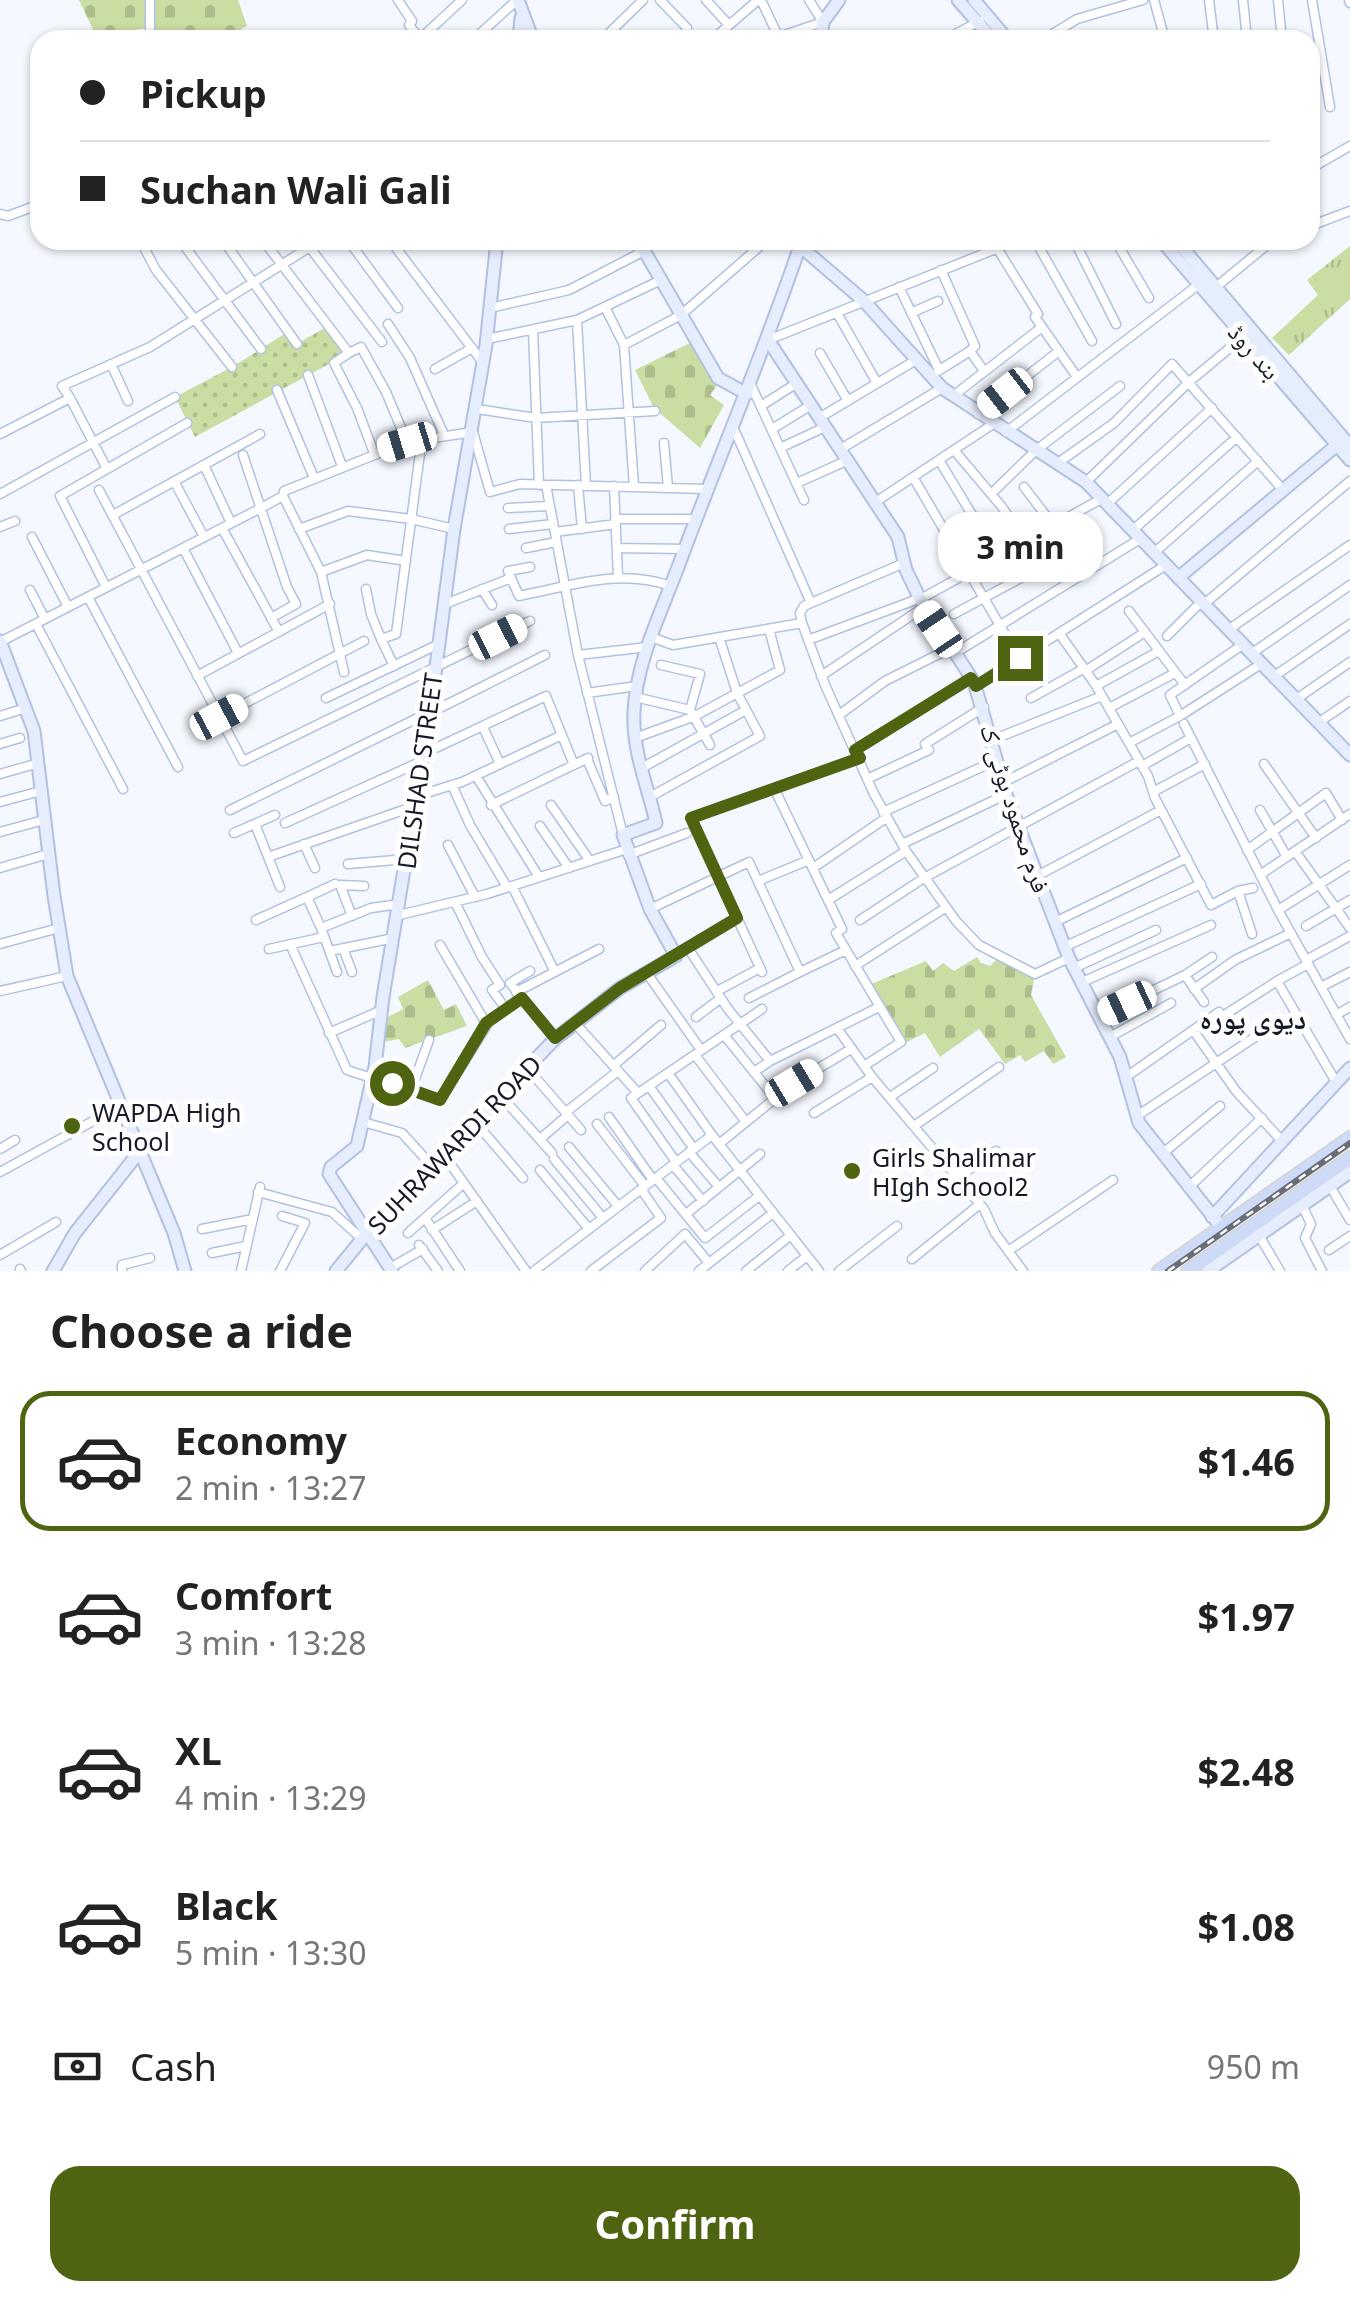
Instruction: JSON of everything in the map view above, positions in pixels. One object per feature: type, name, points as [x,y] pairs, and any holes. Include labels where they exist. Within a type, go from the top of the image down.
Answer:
[{"type":"main road","points":[[1160,1271],[1217,1223],[1350,1134]]},
{"type":"main road","points":[[1188,1271],[1256,1230],[1350,1158]]},
{"type":"street","points":[[150,0],[150,30]]},
{"type":"street","points":[[398,0],[412,21],[408,25],[412,30]]},
{"type":"street","points":[[430,30],[462,0]]},
{"type":"street","points":[[484,30],[517,0],[529,30]]},
{"type":"street","points":[[612,30],[642,0]]},
{"type":"street","points":[[660,0],[687,28]]},
{"type":"street","points":[[706,0],[728,24]]},
{"type":"street","points":[[722,30],[759,0],[775,30]]},
{"type":"street","points":[[809,0],[823,22]]},
{"type":"street","points":[[822,30],[838,0]]},
{"type":"street","points":[[958,0],[996,30]]},
{"type":"street","points":[[974,0],[988,30]]},
{"type":"street","points":[[1059,30],[1110,5],[1143,0]]},
{"type":"street","points":[[1154,0],[1162,30]]},
{"type":"street","points":[[1209,0],[1213,30]]},
{"type":"street","points":[[1242,0],[1246,30]]},
{"type":"street","points":[[1278,0],[1281,30]]},
{"type":"street","points":[[1312,0],[1317,30]]},
{"type":"street","points":[[520,30],[522,14]]},
{"type":"street","points":[[522,14],[535,30]]},
{"type":"street","points":[[961,30],[982,18]]},
{"type":"street","points":[[801,30],[823,22]]},
{"type":"street","points":[[1320,48],[1330,107]]},
{"type":"street","points":[[1320,163],[1350,146]]},
{"type":"street","points":[[0,214],[8,216],[30,208]]},
{"type":"street","points":[[1320,222],[1350,212]]},
{"type":"street","points":[[145,250],[156,270],[232,367]]},
{"type":"street","points":[[188,250],[262,349]]},
{"type":"street","points":[[230,250],[297,344]]},
{"type":"street","points":[[271,250],[349,353]]},
{"type":"street","points":[[107,469],[62,386],[150,347],[300,250]]},
{"type":"street","points":[[312,250],[382,342]]},
{"type":"street","points":[[355,250],[398,308]]},
{"type":"street","points":[[398,250],[484,364]]},
{"type":"street","name":"DILSHAD STREET","points":[[391,1270],[364,1236],[329,1174],[357,1146],[373,1076],[430,712],[454,529],[484,364],[497,250]]},
{"type":"street","points":[[490,308],[568,290],[634,250]]},
{"type":"street","points":[[643,250],[718,378],[749,390],[761,406],[804,500]]},
{"type":"street","points":[[624,345],[682,316],[756,250]]},
{"type":"street","points":[[624,835],[656,823],[640,769],[636,738],[636,692],[649,642],[768,340],[796,250]]},
{"type":"street","points":[[808,250],[864,301],[916,360],[935,373]]},
{"type":"street","points":[[768,340],[992,250]]},
{"type":"street","points":[[998,250],[1038,314],[1034,316],[1078,377]]},
{"type":"street","points":[[1041,250],[1092,341]]},
{"type":"street","points":[[1079,250],[1116,324]]},
{"type":"street","points":[[1122,250],[1149,298]]},
{"type":"street","name":"بند روڈ","points":[[1169,250],[1344,445],[1350,460]]},
{"type":"street","name":"بند روڈ","points":[[1186,250],[1247,334]]},
{"type":"street","points":[[1216,287],[1261,250]]},
{"type":"street","points":[[935,373],[975,346],[941,270]]},
{"type":"street","points":[[487,339],[578,320],[660,280]]},
{"type":"street","points":[[1006,432],[1198,285]]},
{"type":"street","points":[[899,287],[935,373],[947,392],[1086,482],[1246,650],[1348,749]]},
{"type":"street","points":[[912,313],[938,301]]},
{"type":"street","points":[[605,307],[624,345],[634,487]]},
{"type":"street","points":[[837,313],[877,383]]},
{"type":"street","points":[[578,320],[582,529]]},
{"type":"street","points":[[388,324],[410,358],[444,435]]},
{"type":"street","points":[[796,483],[984,371],[1042,327]]},
{"type":"street","points":[[532,330],[543,485],[578,655],[627,852],[650,909],[676,956],[737,918]]},
{"type":"street","points":[[1086,482],[1189,382],[1247,334]]},
{"type":"street","name":"فرم محمود بوٹی ک","points":[[768,340],[898,537],[904,563],[921,602],[973,682],[1037,876],[1080,983],[1110,1037],[1145,1134],[1217,1223]]},
{"type":"street","points":[[374,453],[334,363],[361,347],[407,442]]},
{"type":"street","points":[[435,369],[472,348]]},
{"type":"street","points":[[970,350],[984,371]]},
{"type":"street","points":[[978,414],[1059,351]]},
{"type":"street","points":[[820,352],[848,401]]},
{"type":"street","points":[[780,448],[916,360]]},
{"type":"street","points":[[111,364],[128,401]]},
{"type":"street","points":[[1058,463],[1114,423],[1172,364],[1283,490]]},
{"type":"street","points":[[308,375],[342,466]]},
{"type":"street","points":[[761,406],[797,383]]},
{"type":"street","points":[[991,494],[1035,451],[1120,386]]},
{"type":"street","points":[[278,390],[314,478]]},
{"type":"street","points":[[0,494],[175,397]]},
{"type":"street","points":[[0,434],[70,398]]},
{"type":"street","points":[[772,430],[811,404]]},
{"type":"street","points":[[822,676],[921,602],[1104,501],[1212,408]]},
{"type":"street","points":[[476,409],[536,418],[655,411]]},
{"type":"street","points":[[106,587],[60,496],[187,424]]},
{"type":"street","points":[[874,503],[993,424]]},
{"type":"street","points":[[734,429],[811,603]]},
{"type":"street","points":[[344,672],[321,572],[283,496],[284,490],[407,442],[473,432],[488,491],[520,484],[707,488]]},
{"type":"street","points":[[112,515],[260,434]]},
{"type":"street","points":[[839,715],[885,681],[1001,625],[1136,535],[1237,437]]},
{"type":"street","points":[[382,640],[396,634],[422,438]]},
{"type":"street","points":[[664,443],[668,488]]},
{"type":"street","points":[[1178,578],[1283,490],[1344,445]]},
{"type":"street","points":[[954,450],[1026,542]]},
{"type":"street","points":[[242,455],[296,604],[271,618]]},
{"type":"street","points":[[939,460],[998,558]]},
{"type":"street","points":[[1154,553],[1258,461]]},
{"type":"street","points":[[204,465],[231,524]]},
{"type":"street","points":[[913,477],[1020,658]]},
{"type":"street","points":[[174,481],[204,537]]},
{"type":"street","points":[[1166,636],[1350,481]]},
{"type":"street","points":[[614,486],[618,577]]},
{"type":"street","points":[[1024,487],[1054,526]]},
{"type":"street","points":[[99,490],[241,760],[530,621]]},
{"type":"street","points":[[185,1271],[174,1233],[67,976],[34,732],[5,669],[0,642],[283,496]]},
{"type":"street","points":[[508,508],[550,506]]},
{"type":"street","points":[[299,529],[348,511],[454,529]]},
{"type":"street","points":[[510,529],[555,533],[616,522],[696,519]]},
{"type":"street","points":[[0,527],[15,521]]},
{"type":"street","points":[[222,528],[279,632]]},
{"type":"street","points":[[526,548],[555,533]]},
{"type":"street","points":[[32,537],[68,607]]},
{"type":"street","points":[[1228,630],[1350,545]]},
{"type":"street","points":[[183,548],[238,654]]},
{"type":"street","points":[[617,548],[684,549]]},
{"type":"street","points":[[954,614],[1067,553]]},
{"type":"street","points":[[321,572],[367,555],[406,561]]},
{"type":"street","points":[[904,563],[811,603],[800,612],[802,623],[884,815],[945,908],[978,945],[1036,974],[1201,884]]},
{"type":"street","points":[[530,566],[508,571],[520,596],[564,584],[618,577],[647,578],[671,586]]},
{"type":"street","points":[[696,1017],[721,993],[761,970],[691,818],[857,754],[1166,566]]},
{"type":"street","points":[[445,604],[511,578]]},
{"type":"street","points":[[1350,585],[1170,696],[1278,910],[1350,1039]]},
{"type":"street","points":[[482,588],[492,606]]},
{"type":"street","points":[[366,589],[371,614],[394,666]]},
{"type":"street","points":[[30,590],[46,618]]},
{"type":"street","points":[[88,597],[178,767]]},
{"type":"street","points":[[808,640],[921,602]]},
{"type":"street","points":[[197,676],[330,604]]},
{"type":"street","points":[[1129,611],[1184,685]]},
{"type":"street","points":[[578,655],[649,642],[673,645],[802,623]]},
{"type":"street","points":[[36,624],[124,789]]},
{"type":"street","points":[[1273,677],[1350,624]]},
{"type":"street","points":[[636,738],[780,670],[769,629]]},
{"type":"street","points":[[1031,698],[1145,632]]},
{"type":"street","points":[[1059,633],[1096,686],[1141,763],[1211,905],[1253,888]]},
{"type":"street","points":[[648,798],[760,736],[736,693],[719,637]]},
{"type":"street","points":[[219,717],[364,641]]},
{"type":"street","points":[[326,698],[437,644]]},
{"type":"street","points":[[1096,686],[1159,651]]},
{"type":"street","points":[[230,810],[546,655]]},
{"type":"street","points":[[1296,700],[1350,662]]},
{"type":"street","points":[[1129,743],[1182,720],[1261,664]]},
{"type":"street","points":[[661,665],[700,674],[692,712]]},
{"type":"street","points":[[1109,708],[1175,673]]},
{"type":"street","points":[[587,692],[636,692],[692,712],[710,745]]},
{"type":"street","points":[[285,823],[546,696],[574,764]]},
{"type":"street","points":[[992,740],[1102,696]]},
{"type":"street","points":[[1318,723],[1350,701]]},
{"type":"street","points":[[867,778],[929,750],[926,744],[984,707]]},
{"type":"street","points":[[0,716],[26,708]]},
{"type":"street","points":[[640,769],[746,710]]},
{"type":"street","points":[[828,900],[904,848],[1118,724]]},
{"type":"street","points":[[483,727],[500,764]]},
{"type":"street","points":[[268,857],[416,801],[562,735]]},
{"type":"street","points":[[0,744],[20,738]]},
{"type":"street","points":[[860,920],[924,878],[1191,738]]},
{"type":"street","points":[[491,805],[588,758],[605,801],[614,797]]},
{"type":"street","points":[[758,881],[811,864],[884,815],[998,759]]},
{"type":"street","points":[[0,774],[32,764]]},
{"type":"street","points":[[1153,792],[1205,764]]},
{"type":"street","points":[[1264,764],[1316,838]]},
{"type":"street","points":[[476,776],[538,878]]},
{"type":"street","points":[[452,785],[470,825],[510,886],[555,972]]},
{"type":"street","points":[[774,788],[842,929],[836,933],[901,1042],[864,1066]]},
{"type":"street","points":[[0,802],[41,791]]},
{"type":"street","points":[[1247,850],[1326,793],[1346,817],[1260,875]]},
{"type":"street","points":[[551,805],[590,861]]},
{"type":"street","points":[[1037,876],[1162,810]]},
{"type":"street","points":[[1260,810],[1273,833],[1320,886],[1350,928]]},
{"type":"street","points":[[234,833],[275,816]]},
{"type":"street","points":[[0,832],[44,820]]},
{"type":"street","points":[[255,824],[280,887]]},
{"type":"street","points":[[540,826],[569,868]]},
{"type":"street","points":[[268,949],[323,932],[371,908],[399,909],[454,902],[687,834]]},
{"type":"street","points":[[304,844],[315,868]]},
{"type":"street","points":[[448,845],[475,897]]},
{"type":"street","points":[[0,868],[48,854]]},
{"type":"street","points":[[1055,922],[1187,858]]},
{"type":"street","points":[[348,864],[407,859]]},
{"type":"street","points":[[650,909],[749,862],[800,972]]},
{"type":"street","points":[[1278,910],[1350,866]]},
{"type":"street","points":[[256,920],[336,884]]},
{"type":"street","points":[[352,916],[340,885],[364,886]]},
{"type":"street","points":[[1238,891],[1252,934]]},
{"type":"street","points":[[307,897],[337,972]]},
{"type":"street","points":[[1306,926],[1350,900]]},
{"type":"street","points":[[454,902],[500,985],[492,990],[506,1009]]},
{"type":"street","points":[[855,966],[945,908]]},
{"type":"street","points":[[1080,983],[1210,925]]},
{"type":"street","points":[[0,944],[59,928]]},
{"type":"street","points":[[1069,958],[1156,930]]},
{"type":"street","points":[[1194,989],[1236,960],[1291,933]]},
{"type":"street","points":[[1126,1077],[1193,1030],[1350,936]]},
{"type":"street","points":[[330,951],[394,938]]},
{"type":"street","points":[[1139,938],[1147,953]]},
{"type":"street","points":[[290,944],[347,1070],[440,1100],[486,1023],[519,995],[599,949]]},
{"type":"street","points":[[440,945],[486,1023]]},
{"type":"street","points":[[343,948],[352,972]]},
{"type":"street","points":[[688,948],[770,1061]]},
{"type":"street","points":[[749,998],[846,950]]},
{"type":"street","name":"SUHRAWARDI ROAD","points":[[336,1271],[364,1236],[555,1038],[646,972],[676,956]]},
{"type":"street","points":[[1098,1017],[1185,975],[1212,957]]},
{"type":"street","points":[[530,971],[510,983],[555,1038]]},
{"type":"street","points":[[646,972],[746,1122]]},
{"type":"street","points":[[1321,987],[1350,972]]},
{"type":"street","points":[[1185,975],[1204,1002]]},
{"type":"street","points":[[0,991],[67,976]]},
{"type":"street","points":[[1278,981],[1336,1082]]},
{"type":"street","points":[[1110,1037],[1171,1004]]},
{"type":"street","points":[[754,1072],[878,1007]]},
{"type":"street","points":[[1336,1015],[1350,1007]]},
{"type":"street","points":[[702,1201],[630,1098],[762,1008]]},
{"type":"street","points":[[329,1033],[382,1010]]},
{"type":"street","points":[[574,1022],[638,1093]]},
{"type":"street","points":[[1137,1116],[1276,1023]]},
{"type":"street","points":[[540,1139],[661,1025]]},
{"type":"street","points":[[838,1028],[872,1077],[980,1204],[1020,1270]]},
{"type":"street","points":[[1193,1030],[1236,1091],[1281,1140]]},
{"type":"street","points":[[724,1034],[775,1098]]},
{"type":"street","points":[[411,1090],[428,1040]]},
{"type":"street","points":[[719,1144],[794,1083],[851,1049]]},
{"type":"street","points":[[914,1126],[999,1067]]},
{"type":"street","points":[[526,1068],[581,1130]]},
{"type":"street","points":[[890,1098],[932,1068]]},
{"type":"street","points":[[1217,1223],[1281,1140],[1350,1068]]},
{"type":"street","points":[[668,1073],[819,1271]]},
{"type":"street","points":[[814,1113],[872,1077]]},
{"type":"street","points":[[649,1086],[719,1188]]},
{"type":"street","points":[[500,1095],[603,1218]]},
{"type":"street","points":[[1162,1154],[1220,1106]]},
{"type":"street","points":[[591,1271],[661,1218],[649,1183],[609,1117]]},
{"type":"street","points":[[1188,1188],[1262,1118]]},
{"type":"street","points":[[0,1172],[93,1121]]},
{"type":"street","points":[[362,1122],[402,1133],[433,1166]]},
{"type":"street","points":[[476,1122],[523,1178]]},
{"type":"street","points":[[596,1124],[705,1238],[760,1196]]},
{"type":"street","points":[[444,1155],[525,1270],[589,1229],[712,1135]]},
{"type":"street","points":[[0,1149],[15,1140]]},
{"type":"street","points":[[569,1148],[618,1206]]},
{"type":"street","points":[[53,1271],[75,1232],[140,1151]]},
{"type":"street","points":[[958,1177],[996,1151]]},
{"type":"street","points":[[686,1214],[760,1154]]},
{"type":"street","points":[[540,1170],[589,1229]]},
{"type":"street","points":[[1208,1271],[1228,1265],[1256,1230],[1350,1172]]},
{"type":"street","points":[[1008,1251],[1113,1180]]},
{"type":"street","points":[[408,1233],[464,1183]]},
{"type":"street","points":[[1330,1186],[1350,1220]]},
{"type":"street","points":[[241,1271],[259,1190],[332,1212],[364,1236]]},
{"type":"street","points":[[432,1230],[477,1201]]},
{"type":"street","points":[[912,1259],[980,1204]]},
{"type":"street","points":[[1302,1205],[1311,1224],[1304,1238],[1322,1271]]},
{"type":"street","points":[[699,1271],[773,1213]]},
{"type":"street","points":[[280,1271],[305,1223],[282,1216]]},
{"type":"street","points":[[424,1218],[460,1271]]},
{"type":"street","points":[[202,1229],[252,1219]]},
{"type":"street","points":[[0,1254],[56,1222]]},
{"type":"street","points":[[839,1271],[897,1226]]},
{"type":"street","points":[[1256,1230],[1280,1271]]},
{"type":"street","points":[[644,1271],[685,1234],[710,1262]]},
{"type":"street","points":[[746,1271],[791,1235]]},
{"type":"street","points":[[1328,1250],[1350,1236]]},
{"type":"street","points":[[212,1253],[246,1246]]},
{"type":"street","points":[[391,1270],[422,1247],[438,1271]]},
{"type":"street","points":[[788,1271],[807,1256]]},
{"type":"street","points":[[122,1271],[122,1265],[150,1258]]},
{"type":"green space","points":[[79,0],[238,0],[247,26],[240,30],[93,30]]},
{"type":"green space","points":[[1350,246],[1350,299],[1289,355],[1272,338],[1318,295],[1307,280]]},
{"type":"green space","points":[[328,326],[349,353],[195,437],[175,397],[286,333],[295,345]]},
{"type":"green space","points":[[696,340],[721,380],[710,395],[724,405],[700,448],[654,408],[635,370]]},
{"type":"green space","points":[[1000,956],[1035,974],[1031,995],[1066,1057],[1053,1064],[1044,1051],[1025,1062],[1020,1055],[1005,1064],[979,1029],[940,1057],[925,1033],[903,1044],[864,987],[926,961],[933,971],[943,963],[954,971],[977,957],[990,966]]},
{"type":"green space","points":[[428,980],[444,1010],[456,1004],[467,1026],[405,1048],[399,1039],[378,1043],[382,1020],[403,1009],[398,997]]},
{"type":"railway","points":[[1168,1271],[1350,1143]]},
{"type":"place","name":"WAPDA High School","points":[[72,1126]]},
{"type":"place","name":"Girls Shalimar HIgh School2","points":[[852,1171]]},
{"type":"district","name":"دیوی پورہ","points":[[1253,1018]]},
{"type":"route","points":[[392,1083],[440,1100],[486,1023],[522,998],[555,1038],[620,988],[737,918],[691,818],[860,758],[855,750],[971,678],[976,686],[1020,658]]}]
